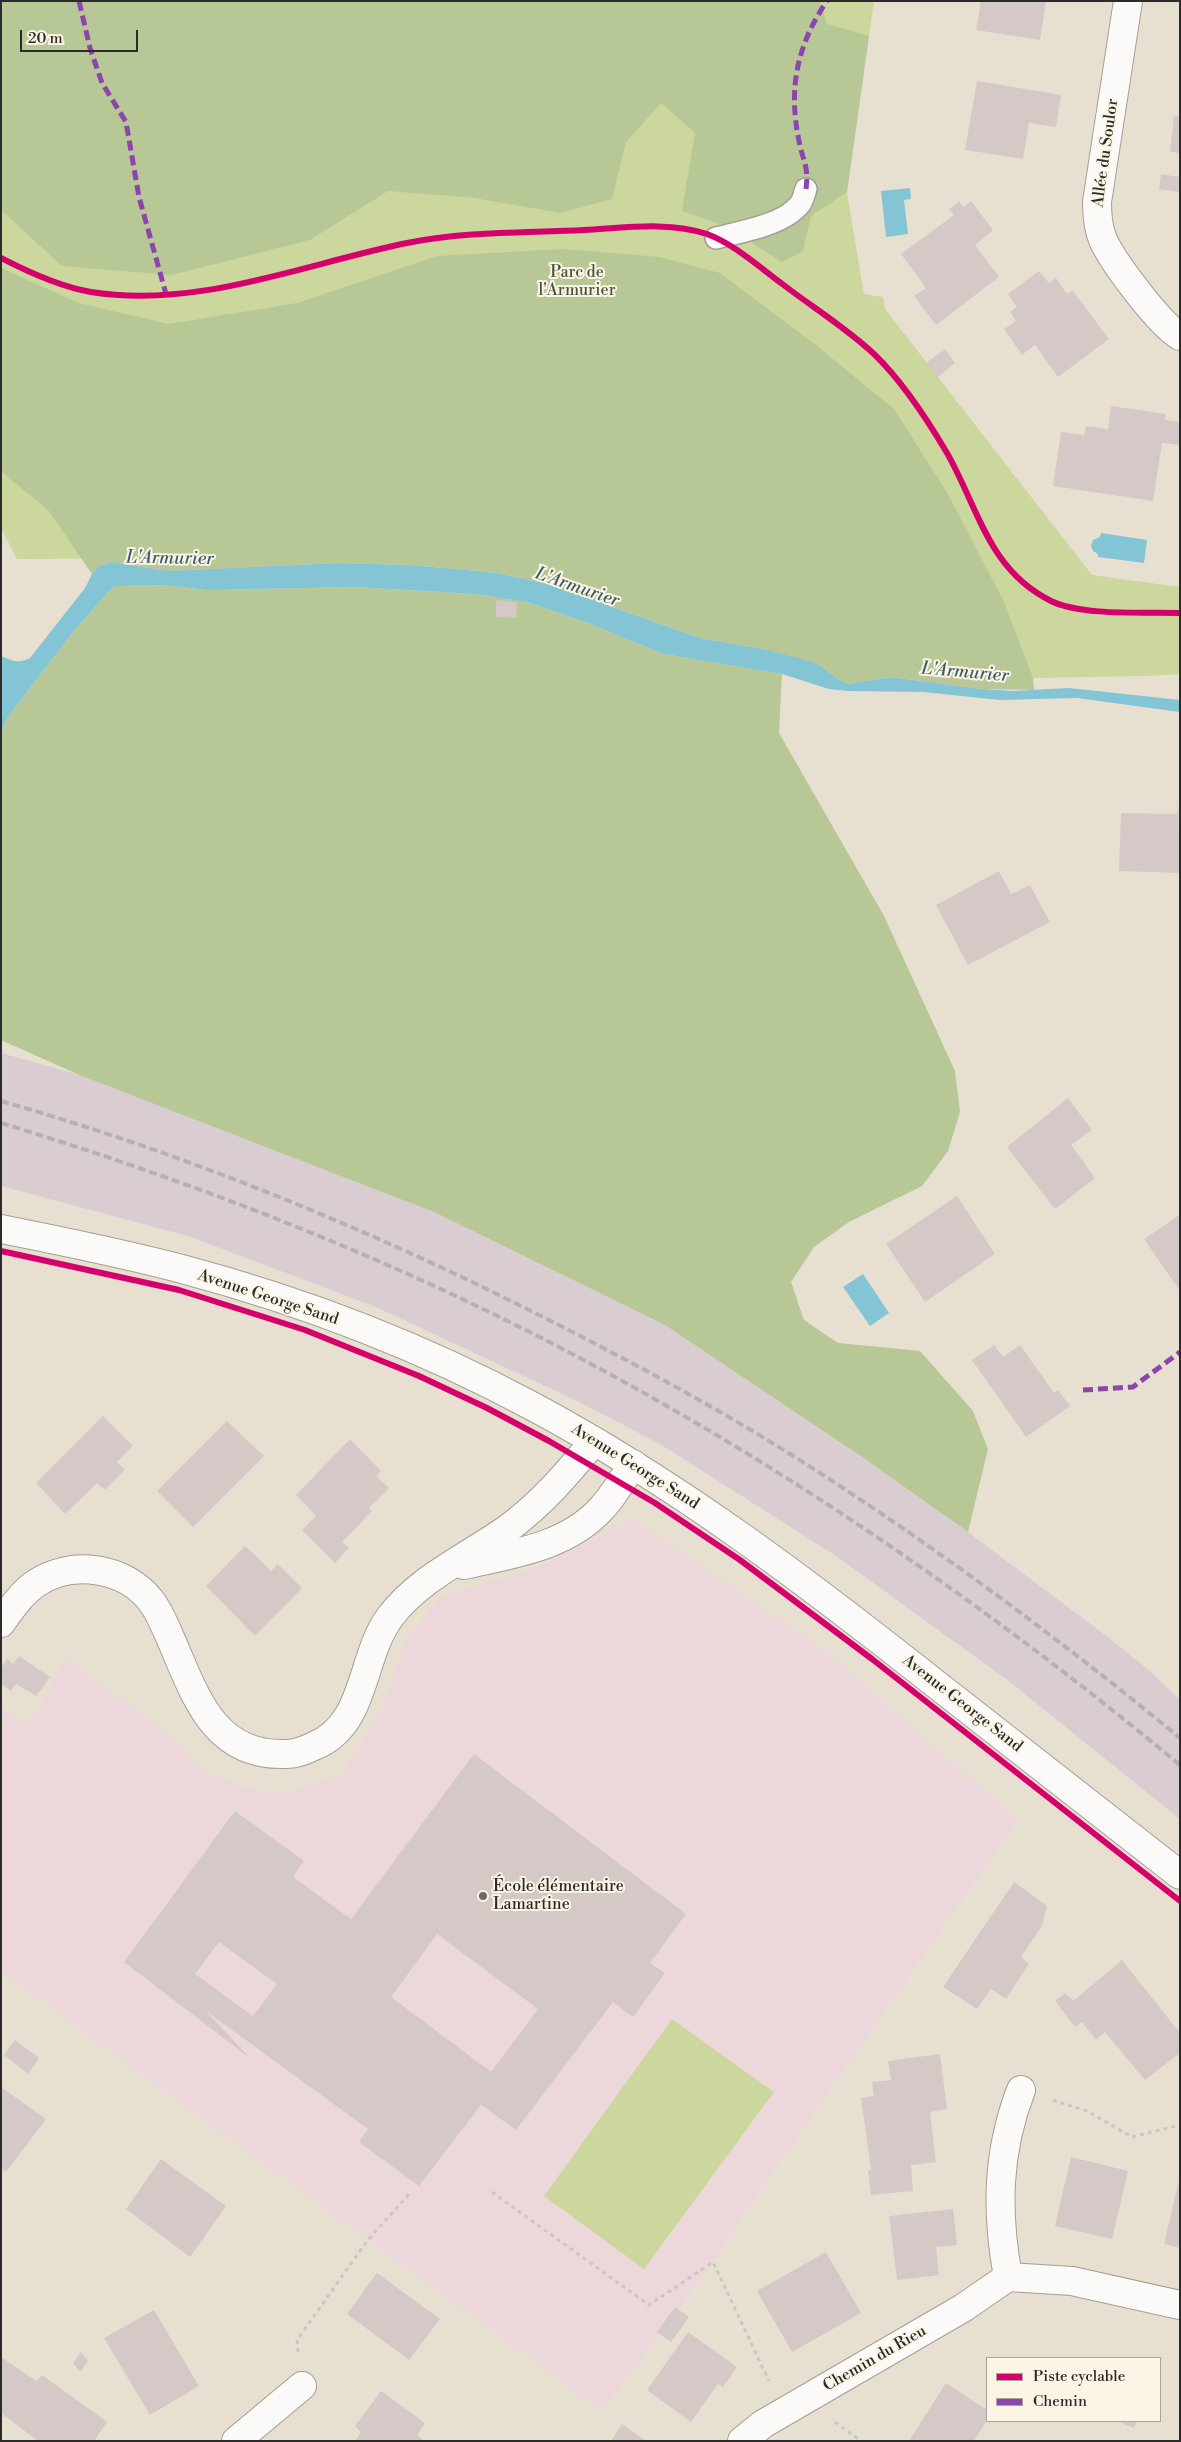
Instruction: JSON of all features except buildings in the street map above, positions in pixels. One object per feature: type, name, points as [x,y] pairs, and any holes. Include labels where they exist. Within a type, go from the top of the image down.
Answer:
[{"type":"street","name":"Allée du Soulor","points":[[1128,1],[1097,202],[1097,216],[1104,241],[1112,256],[1164,324],[1180,336]]},
{"type":"street","name":"Avenue George Sand","points":[[1,1228],[182,1269],[303,1307],[417,1351],[530,1405],[633,1464],[734,1529],[1180,1875]]},
{"type":"street","points":[[1,1622],[24,1594],[36,1583],[47,1578],[76,1569],[92,1569],[123,1577],[152,1601],[162,1618],[201,1708],[210,1721],[228,1738],[248,1749],[287,1754],[320,1744],[345,1724],[352,1711],[383,1626],[402,1602],[420,1586],[512,1525],[556,1487],[594,1441]]},
{"type":"street","points":[[445,1570],[521,1554],[557,1540],[602,1509],[633,1464]]},
{"type":"street","points":[[1021,2090],[1009,2120],[1002,2159],[1000,2234],[1008,2277],[1072,2281],[1180,2305]]},
{"type":"street","name":"Chemin du Rieu","points":[[742,2441],[749,2433],[963,2308],[1008,2277]]},
{"type":"street","points":[[236,2441],[302,2386]]},
{"type":"lane","points":[[716,238],[755,228],[784,217],[800,204],[806,189]]},
{"type":"path","points":[[1021,2090],[1087,2111],[1132,2137],[1180,2125]]},
{"type":"path","points":[[492,2192],[649,2305],[713,2262],[784,2412]]},
{"type":"path","points":[[302,2386],[297,2340],[368,2240],[409,2194]]},
{"type":"path","points":[[832,2421],[862,2441]]},
{"type":"shaded area","points":[[1,1053],[77,1074],[388,1192],[434,1212],[665,1325],[865,1459],[968,1532],[1150,1671],[1180,1700],[1180,1819],[1006,1679],[836,1556],[660,1444],[577,1401],[376,1307],[188,1236],[1,1186]]},
{"type":"shaded area","name":"École élémentaire Lamartine","points":[[633,1519],[823,1649],[1018,1820],[766,2182],[713,2262],[602,2411],[1,1971],[1,1709],[25,1725],[41,1707],[64,1658],[179,1741],[205,1771],[247,1789],[287,1792],[342,1775],[384,1706],[408,1635],[443,1596],[539,1567]]},
{"type":"green space","name":"Parc de l'Armurier","points":[[1,1],[874,1],[847,192],[864,294],[883,297],[885,309],[1092,575],[1180,587],[1180,674],[924,680],[521,557],[17,559],[1,528]]},
{"type":"green space","points":[[1,1],[820,1],[827,24],[869,36],[847,192],[811,216],[803,251],[782,262],[723,225],[682,211],[695,133],[661,103],[626,142],[612,199],[560,213],[475,198],[388,191],[310,240],[171,275],[62,266],[1,210]]},
{"type":"green space","points":[[564,249],[659,257],[720,273],[816,345],[895,410],[949,496],[1004,602],[1033,678],[1034,690],[981,689],[891,677],[848,684],[821,666],[769,650],[700,638],[548,584],[498,573],[412,565],[336,563],[168,571],[111,562],[99,566],[92,574],[49,511],[1,471],[1,268],[79,303],[169,324],[297,303],[437,256]]},
{"type":"green space","points":[[164,585],[207,590],[356,587],[474,594],[527,602],[588,623],[664,654],[782,674],[779,733],[884,916],[955,1071],[960,1112],[948,1151],[922,1186],[849,1222],[814,1247],[791,1282],[804,1320],[838,1343],[920,1351],[973,1411],[988,1449],[968,1532],[865,1459],[665,1325],[434,1212],[77,1074],[1,1040],[1,732],[8,717],[73,632],[110,590],[116,586]]},
{"type":"green space","points":[[672,2019],[774,2092],[644,2269],[544,2196]]},
{"type":"water","points":[[910,188],[911,199],[904,200],[908,234],[886,237],[881,191]]},
{"type":"water","points":[[1101,533],[1147,540],[1144,563],[1098,557],[1098,554],[1093,551],[1091,546],[1093,540],[1100,537]]},
{"type":"water","points":[[111,562],[168,571],[336,563],[412,565],[498,573],[548,584],[700,638],[769,650],[809,661],[821,666],[848,684],[891,677],[981,689],[1014,691],[1069,688],[1180,700],[1180,712],[1077,698],[1000,700],[923,692],[829,689],[782,674],[664,654],[588,623],[527,602],[474,594],[356,587],[207,590],[164,585],[116,586],[110,590],[73,632],[8,717],[1,732],[1,656],[16,661],[30,658],[85,588],[92,574],[99,566]]},
{"type":"water","points":[[863,1274],[889,1313],[870,1326],[843,1287]]},
{"type":"railway","points":[[1,1101],[151,1149],[298,1205],[443,1268],[514,1302],[656,1376],[774,1444],[879,1512],[982,1584],[1180,1738]]},
{"type":"railway","points":[[1,1123],[108,1157],[214,1195],[370,1257],[523,1329],[623,1381],[720,1437],[816,1497],[910,1560],[1092,1694],[1180,1765]]},
{"type":"marked path","points":[[79,1],[90,48],[102,83],[126,122],[139,197],[166,294]]},
{"type":"marked path","points":[[806,189],[806,169],[796,122],[795,85],[802,51],[808,34],[827,1]]},
{"type":"marked path","points":[[1083,1390],[1133,1387],[1180,1352]]},
{"type":"cycle path","points":[[1,258],[22,269],[68,287],[91,292],[131,296],[211,290],[407,243],[451,236],[646,226],[662,226],[707,234],[727,243],[746,256],[852,335],[874,354],[914,401],[939,440],[958,474],[987,536],[999,555],[1030,588],[1051,601],[1079,609],[1114,612],[1180,613]]},
{"type":"cycle path","points":[[1,1251],[179,1290],[305,1330],[419,1376],[487,1408],[549,1441],[655,1503],[740,1560],[872,1659],[1180,1901]]},
{"type":"place","name":"École élémentaire Lamartine","points":[[483,1896]]},
{"type":"water label","name":"L'Armurier","points":[[170,559]]},
{"type":"water label","name":"L'Armurier","points":[[577,588]]},
{"type":"water label","name":"L'Armurier","points":[[965,673]]}]
